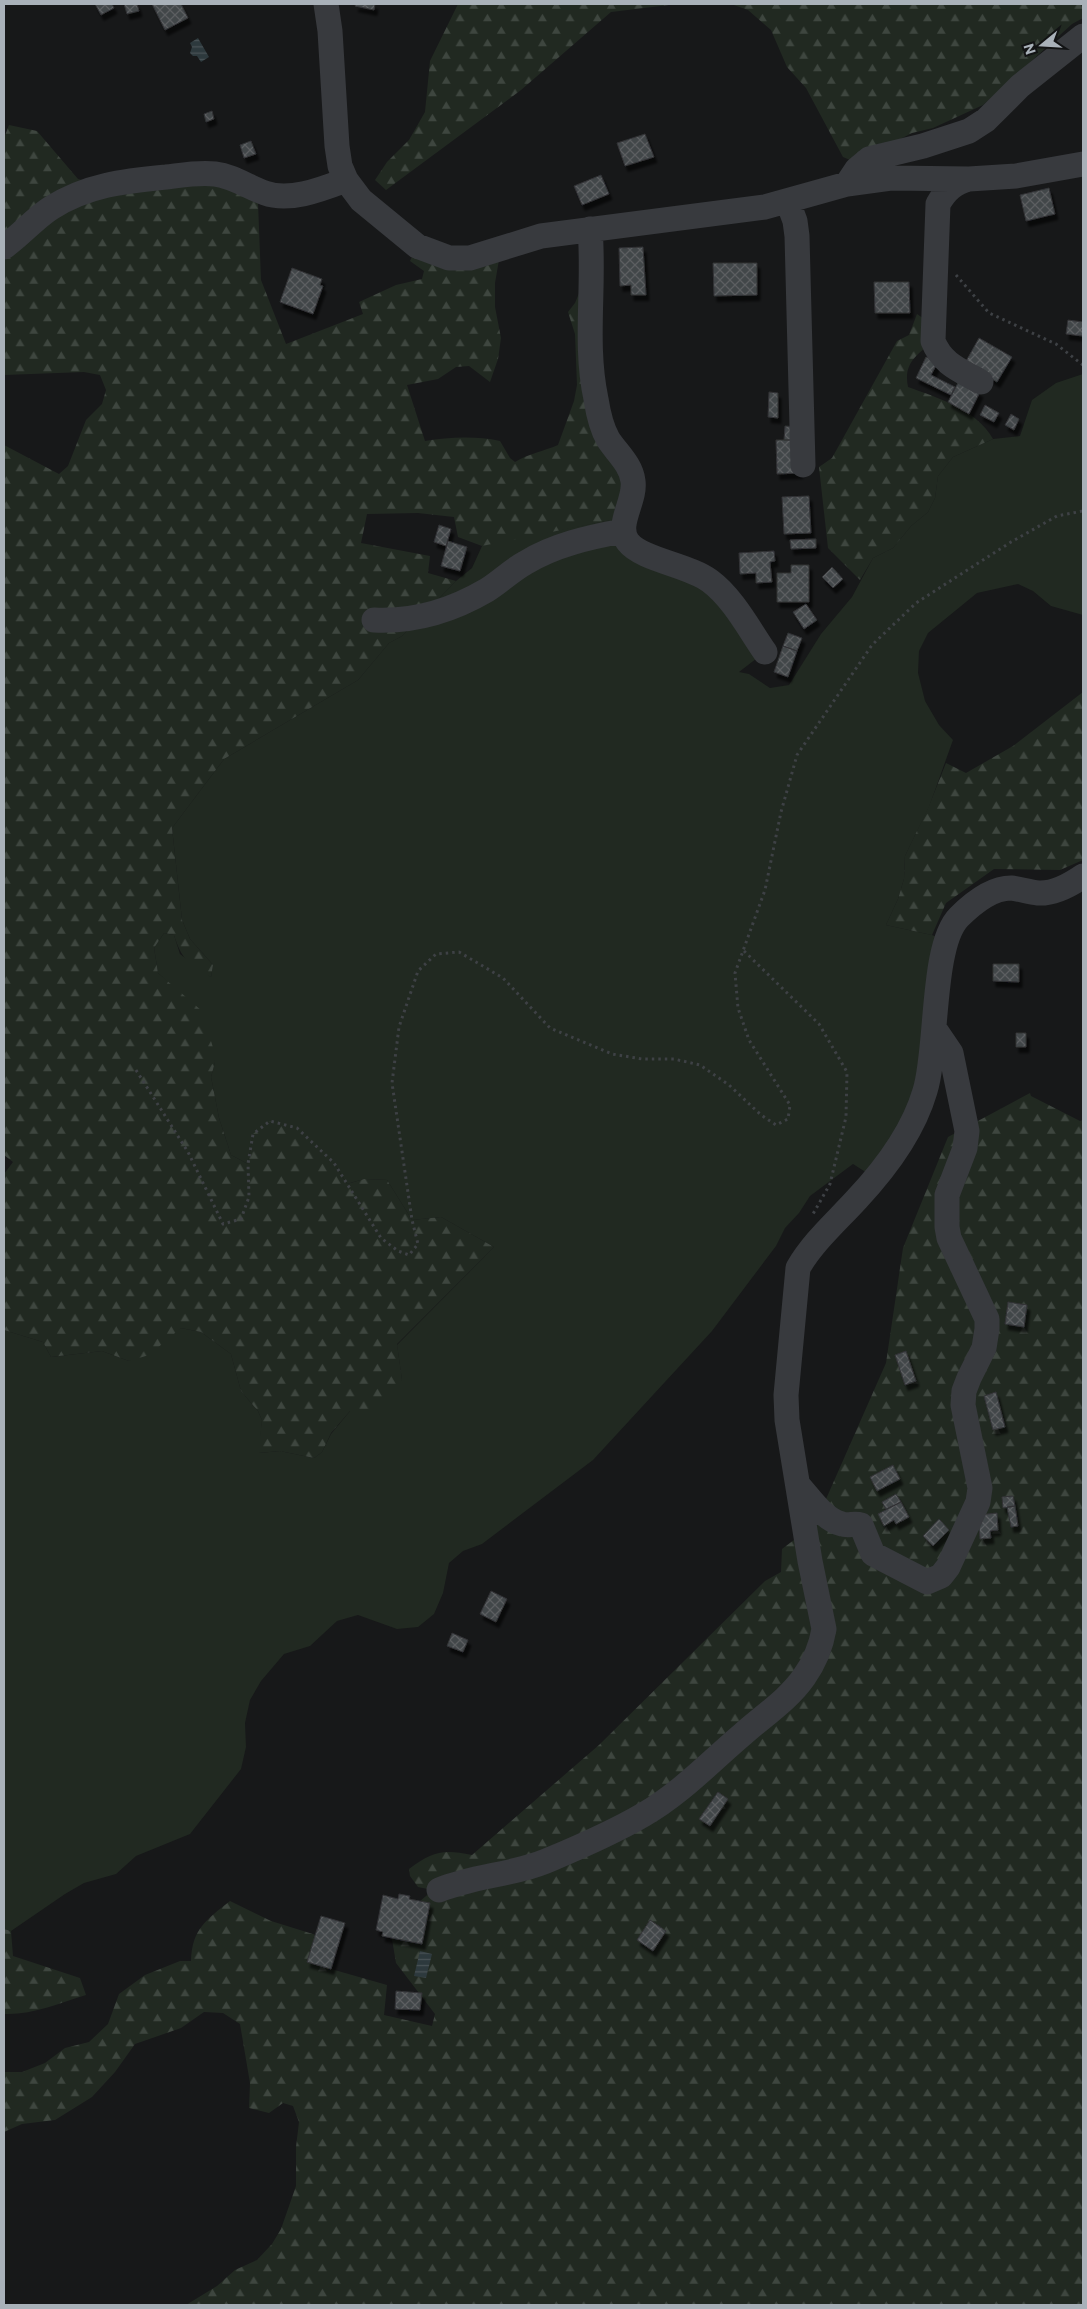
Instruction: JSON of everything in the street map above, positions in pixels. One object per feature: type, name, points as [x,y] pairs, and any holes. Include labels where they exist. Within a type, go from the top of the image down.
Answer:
[{"type":"street","points":[[326,4],[330,31],[337,146],[340,166],[346,180],[362,200],[416,246],[450,258],[470,258],[542,236],[735,212],[788,202],[847,184],[891,178],[969,179],[1016,176],[1083,164]]},
{"type":"street","points":[[847,184],[857,169],[869,159],[931,144],[969,131],[986,120],[1020,86],[1083,36]]},
{"type":"street","points":[[4,247],[21,236],[51,208],[91,189],[112,182],[194,174],[216,174],[234,178],[267,194],[284,196],[319,189],[346,180]]},
{"type":"street","points":[[969,179],[958,182],[945,192],[938,204],[936,222],[938,254],[933,341],[938,354],[980,382]]},
{"type":"street","points":[[788,202],[795,221],[797,236],[803,465]]},
{"type":"street","points":[[590,229],[593,259],[590,360],[595,398],[607,438],[628,467],[633,479],[633,498],[623,524],[623,531],[629,544],[639,551],[693,571],[709,580],[722,592],[765,652]]},
{"type":"street","points":[[374,620],[409,619],[431,614],[467,600],[488,589],[525,563],[554,549],[600,535],[623,531]]},
{"type":"street","points":[[438,1890],[462,1881],[493,1874],[509,1873],[550,1860],[645,1814],[673,1794],[793,1690],[815,1660],[822,1643],[824,1629],[798,1485],[786,1394],[798,1268],[808,1251],[885,1167],[919,1109],[926,1089],[943,954],[950,931],[957,919],[979,900],[993,893],[1010,888],[1039,893],[1055,891],[1072,884],[1083,876]]},
{"type":"street","points":[[798,1485],[826,1515],[836,1522],[844,1525],[861,1525],[873,1554],[927,1582],[941,1576],[948,1567],[978,1502],[979,1480],[964,1405],[964,1391],[968,1378],[984,1348],[986,1319],[949,1238],[947,1227],[947,1195],[965,1148],[967,1131],[951,1053],[934,1028]]},
{"type":"path","points":[[938,254],[989,313],[1056,344],[1083,365]]},
{"type":"path","points":[[136,1070],[188,1152],[223,1224],[242,1219],[249,1197],[248,1164],[253,1134],[270,1122],[297,1128],[334,1163],[381,1238],[398,1251],[409,1255],[418,1244],[412,1220],[392,1083],[400,1027],[418,971],[436,954],[459,952],[503,978],[550,1028],[612,1054],[642,1059],[674,1059],[700,1065],[729,1084],[761,1115],[776,1125],[788,1119],[790,1105],[749,1040],[738,1008],[735,973],[764,890],[780,812],[796,755],[872,645],[916,603],[1011,542],[1057,516],[1083,512]]},
{"type":"path","points":[[744,951],[819,1024],[847,1072],[846,1117],[830,1184],[812,1215]]},
{"type":"green space","points":[[458,4],[677,4],[611,12],[521,90],[386,190],[375,180],[387,162],[409,140],[425,112],[430,61]]},
{"type":"green space","points":[[731,4],[1083,4],[1083,18],[1072,24],[983,105],[933,128],[912,133],[855,162],[843,157],[806,88],[787,67],[771,30],[748,10]]},
{"type":"green space","points":[[9,125],[37,131],[78,179],[101,185],[257,177],[261,280],[286,344],[363,314],[359,302],[396,285],[422,279],[424,271],[410,261],[417,246],[501,248],[495,283],[495,307],[501,338],[498,359],[490,382],[469,366],[456,367],[438,379],[407,385],[425,441],[482,438],[500,441],[510,458],[515,462],[558,445],[574,401],[577,385],[575,334],[568,312],[575,303],[580,291],[589,360],[628,467],[626,517],[482,546],[458,537],[454,517],[418,513],[367,514],[361,543],[430,556],[428,573],[456,581],[402,636],[389,643],[358,680],[224,759],[172,828],[182,920],[190,939],[213,965],[211,977],[187,961],[174,935],[164,933],[154,948],[158,973],[202,1011],[214,1051],[215,1062],[211,1077],[219,1118],[231,1155],[248,1164],[253,1134],[270,1121],[297,1128],[334,1163],[347,1184],[364,1179],[387,1180],[412,1220],[441,1217],[494,1247],[397,1344],[402,1380],[391,1398],[378,1411],[350,1411],[331,1433],[322,1452],[314,1458],[280,1451],[258,1453],[262,1420],[258,1411],[241,1391],[231,1354],[201,1332],[181,1328],[149,1355],[129,1361],[102,1351],[51,1357],[43,1342],[4,1330],[4,1174],[13,1162],[4,1155],[4,445],[59,474],[68,466],[86,420],[102,404],[106,390],[100,375],[84,372],[4,375],[4,138]]},
{"type":"green space","points":[[917,314],[934,326],[933,341],[917,355],[909,366],[908,387],[944,400],[967,412],[986,429],[993,439],[953,457],[938,476],[935,498],[928,512],[911,526],[893,548],[873,558],[860,580],[828,548],[819,467],[832,458],[897,341],[909,335]]},
{"type":"green space","points":[[1083,374],[1083,615],[1051,606],[1033,591],[1018,584],[977,593],[928,633],[919,651],[918,673],[925,701],[939,725],[953,740],[929,807],[905,856],[904,879],[898,899],[886,925],[932,935],[947,941],[930,1066],[875,1178],[853,1164],[810,1196],[799,1213],[785,1228],[776,1246],[712,1331],[593,1460],[482,1544],[463,1551],[449,1563],[443,1593],[434,1614],[418,1627],[397,1629],[358,1615],[337,1621],[310,1646],[284,1654],[261,1681],[250,1700],[245,1723],[246,1747],[241,1769],[190,1834],[136,1856],[116,1874],[84,1883],[11,1931],[4,1929],[4,1330],[43,1342],[51,1357],[102,1351],[129,1361],[181,1328],[201,1332],[231,1354],[241,1391],[258,1411],[262,1420],[259,1453],[280,1451],[314,1458],[322,1452],[331,1434],[350,1411],[402,1380],[397,1345],[494,1247],[441,1217],[412,1220],[387,1180],[364,1179],[347,1184],[334,1163],[253,1134],[248,1164],[231,1155],[219,1118],[211,1077],[215,1062],[186,999],[158,973],[154,948],[164,933],[174,935],[180,954],[211,977],[213,965],[190,939],[182,920],[172,828],[224,759],[358,680],[389,643],[402,636],[456,581],[472,568],[482,546],[501,541],[626,517],[623,531],[693,571],[765,652],[739,672],[749,674],[770,688],[789,685],[821,634],[852,597],[873,558],[893,548],[911,526],[928,512],[935,498],[938,476],[953,457],[993,439],[1020,436],[1032,400],[1056,383]]},
{"type":"green space","points":[[1083,692],[1083,860],[1060,870],[994,869],[946,903],[932,935],[886,925],[898,899],[904,879],[905,856],[929,806],[946,763],[966,773],[1013,746]]},
{"type":"green space","points":[[1030,1093],[1031,1096],[1080,1121],[1083,1120],[1083,2305],[186,2305],[217,2286],[235,2270],[257,2260],[272,2244],[281,2229],[296,2186],[296,2147],[299,2122],[293,2106],[283,2103],[269,2113],[249,2108],[250,2083],[240,2024],[223,2013],[204,2012],[181,2028],[135,2044],[115,2072],[92,2097],[55,2120],[22,2124],[4,2132],[4,2072],[22,2072],[45,2063],[65,2048],[89,2042],[108,2024],[119,1994],[145,1975],[180,1961],[191,1961],[197,1933],[207,1920],[230,1901],[271,1921],[316,1935],[331,1969],[387,1985],[384,2015],[432,2026],[435,2014],[396,1963],[390,1927],[433,1890],[418,1887],[410,1876],[409,1869],[425,1858],[439,1853],[453,1852],[472,1855],[599,1745],[765,1581],[781,1572],[782,1549],[815,1524],[886,1363],[903,1248],[948,1137]]},
{"type":"green space","points":[[4,1929],[11,1931],[13,1956],[80,1978],[86,1995],[36,2011],[4,2014]]},
{"type":"shaded area","points":[[198,38],[209,57],[201,62],[197,56],[193,56],[190,53],[192,47],[190,43]]},
{"type":"shaded area","points":[[420,1951],[432,1954],[426,1978],[414,1976]]},
{"type":"building","points":[[95,4],[112,4],[114,8],[101,15]]},
{"type":"building","points":[[124,4],[137,4],[139,11],[127,14]]},
{"type":"building","points":[[152,4],[181,4],[188,18],[165,30]]},
{"type":"building","points":[[356,4],[375,4],[374,10],[355,6]]},
{"type":"building","points":[[212,111],[214,119],[206,122],[204,114]]},
{"type":"building","points":[[645,134],[654,157],[625,166],[617,143]]},
{"type":"building","points":[[251,141],[256,154],[244,158],[240,145]]},
{"type":"building","points":[[601,175],[609,194],[582,205],[574,186]]},
{"type":"building","points":[[1049,188],[1055,214],[1026,221],[1020,195]]},
{"type":"building","points":[[643,247],[646,295],[631,295],[631,285],[620,286],[619,248]]},
{"type":"building","points":[[713,263],[757,263],[757,295],[714,296]]},
{"type":"building","points":[[292,268],[322,279],[320,285],[323,286],[313,314],[280,302]]},
{"type":"building","points":[[874,282],[909,282],[910,313],[875,313]]},
{"type":"building","points":[[1068,320],[1083,322],[1083,336],[1066,334]]},
{"type":"building","points":[[979,338],[1012,357],[997,382],[965,363]]},
{"type":"building","points":[[926,357],[938,362],[931,375],[955,387],[951,395],[916,378]]},
{"type":"building","points":[[959,381],[980,392],[969,414],[948,402]]},
{"type":"building","points":[[769,392],[778,393],[778,418],[768,417]]},
{"type":"building","points":[[985,405],[999,413],[994,422],[980,415]]},
{"type":"building","points":[[1011,414],[1019,419],[1014,430],[1005,425]]},
{"type":"building","points":[[785,426],[799,427],[798,440],[784,440]]},
{"type":"building","points":[[776,440],[798,440],[800,473],[777,474]]},
{"type":"building","points":[[809,496],[811,533],[784,534],[782,497]]},
{"type":"building","points":[[439,525],[451,529],[446,546],[434,542]]},
{"type":"building","points":[[816,539],[816,548],[791,549],[790,540]]},
{"type":"building","points":[[448,541],[467,547],[460,571],[441,566]]},
{"type":"building","points":[[774,551],[775,561],[770,562],[772,582],[756,583],[756,573],[740,574],[739,553]]},
{"type":"building","points":[[791,565],[809,565],[809,602],[777,602],[777,573],[791,573]]},
{"type":"building","points":[[832,567],[843,579],[833,588],[822,577]]},
{"type":"building","points":[[806,604],[817,620],[804,629],[793,612]]},
{"type":"building","points":[[788,633],[802,638],[797,651],[783,646]]},
{"type":"building","points":[[783,646],[797,651],[788,677],[774,672]]},
{"type":"building","points":[[993,964],[1019,964],[1019,982],[993,981]]},
{"type":"building","points":[[1016,1033],[1026,1033],[1026,1047],[1016,1047]]},
{"type":"building","points":[[1008,1302],[1027,1305],[1024,1327],[1005,1324]]},
{"type":"building","points":[[906,1351],[916,1381],[905,1385],[895,1355]]},
{"type":"building","points":[[996,1392],[1005,1427],[993,1430],[984,1396]]},
{"type":"building","points":[[893,1465],[900,1479],[877,1491],[870,1477]]},
{"type":"building","points":[[896,1494],[901,1502],[886,1509],[882,1502]]},
{"type":"building","points":[[1013,1496],[1015,1506],[1003,1508],[1002,1497]]},
{"type":"building","points":[[901,1502],[909,1517],[896,1524],[894,1520],[884,1526],[878,1514]]},
{"type":"building","points":[[1015,1506],[1018,1526],[1011,1527],[1007,1507]]},
{"type":"building","points":[[997,1513],[998,1530],[990,1531],[991,1538],[980,1539],[978,1515]]},
{"type":"building","points":[[939,1519],[949,1530],[933,1546],[923,1536]]},
{"type":"building","points":[[491,1591],[507,1599],[496,1622],[480,1614]]},
{"type":"building","points":[[452,1633],[468,1640],[463,1652],[447,1646]]},
{"type":"building","points":[[718,1792],[728,1799],[710,1826],[699,1819]]},
{"type":"building","points":[[399,1894],[410,1896],[409,1899],[430,1903],[422,1944],[382,1936],[383,1932],[376,1930],[383,1895],[398,1899]]},
{"type":"building","points":[[321,1916],[345,1923],[331,1969],[307,1962]]},
{"type":"building","points":[[650,1920],[666,1931],[653,1951],[637,1940]]},
{"type":"building","points":[[396,1991],[422,1993],[420,2010],[395,2009]]}]
